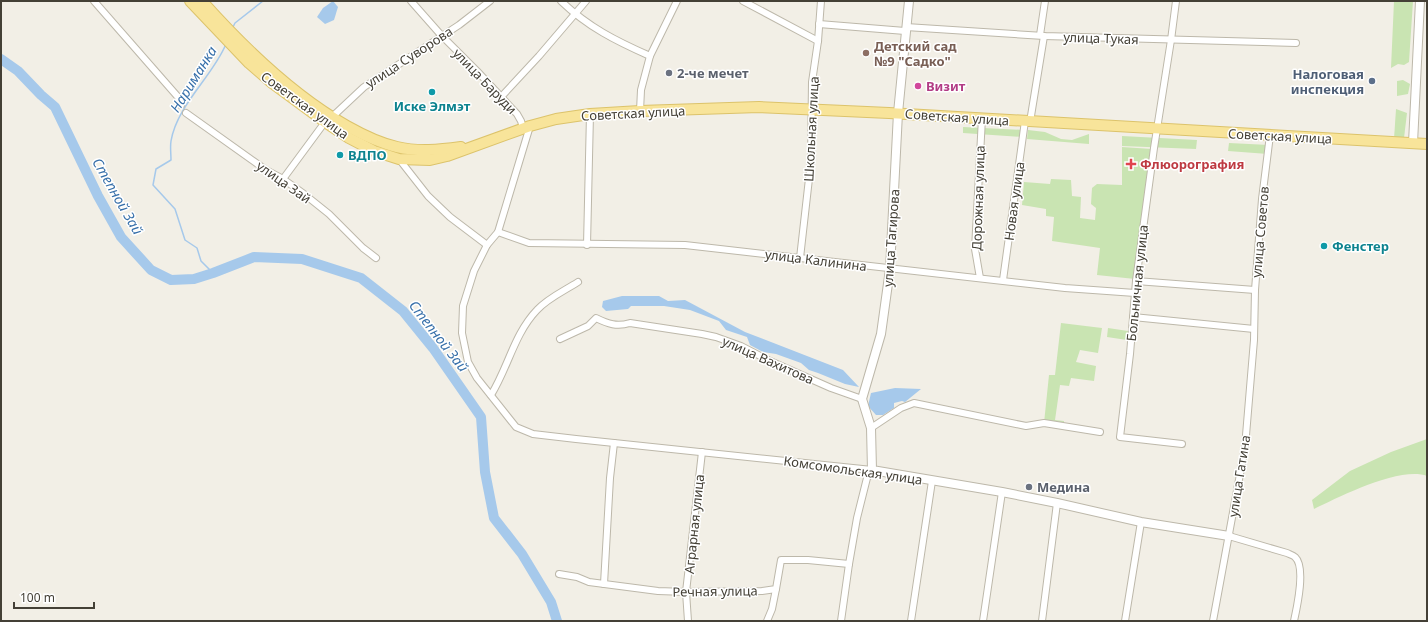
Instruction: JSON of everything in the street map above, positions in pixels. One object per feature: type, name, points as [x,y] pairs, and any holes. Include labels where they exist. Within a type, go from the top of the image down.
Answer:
[{"type":"main road","name":"Советская улица","points":[[190,1],[207,13],[274,79],[329,120],[349,138],[374,151],[399,159],[437,159],[526,127],[556,119],[590,114],[759,107],[898,113],[1028,122],[1427,144]]},
{"type":"main road","name":"Советская улица","points":[[202,1],[207,13]]},
{"type":"main road","name":"Советская улица","points":[[329,120],[377,141],[398,148],[441,150],[490,140]]},
{"type":"street","name":"улица Баруди","points":[[411,1],[441,35],[519,116],[526,127]]},
{"type":"street","name":"улица Суворова","points":[[283,179],[329,120],[364,87],[459,24],[490,1]]},
{"type":"street","points":[[561,1],[576,15],[595,29],[650,56]]},
{"type":"street","points":[[500,97],[576,15],[586,1]]},
{"type":"street","points":[[640,111],[641,90],[650,56],[677,1]]},
{"type":"street","points":[[743,1],[818,41]]},
{"type":"street","name":"Школьная улица","points":[[800,258],[811,161],[812,82],[820,24],[821,1]]},
{"type":"street","name":"улица Тагирова","points":[[862,399],[880,334],[890,269],[898,113],[909,1]]},
{"type":"street","name":"Новая улица","points":[[1003,280],[1042,35],[1044,1]]},
{"type":"street","name":"Больничная улица","points":[[1176,1],[1156,129],[1136,281],[1120,437],[1182,444]]},
{"type":"street","points":[[1413,143],[1420,1]]},
{"type":"street","points":[[95,2],[178,97],[181,105]]},
{"type":"street","name":"улица Тукая","points":[[820,24],[1042,35],[1296,43]]},
{"type":"street","name":"улица Зай","points":[[186,113],[266,170],[283,179],[329,214],[363,248],[376,258]]},
{"type":"street","points":[[587,245],[590,114]]},
{"type":"street","name":"Дорожная улица","points":[[980,278],[975,249],[982,118]]},
{"type":"street","points":[[498,232],[526,127]]},
{"type":"street","name":"улица Советов","points":[[1254,329],[1255,290],[1262,199],[1270,135]]},
{"type":"street","points":[[399,159],[428,196],[450,217],[487,245]]},
{"type":"street","name":"улица Калинина","points":[[498,232],[529,243],[587,245],[685,245],[1065,288],[1135,293]]},
{"type":"street","name":"Комсомольская улица","points":[[498,232],[487,245],[474,271],[463,306],[462,333],[468,362],[490,395],[516,427],[533,434],[614,444],[870,470],[1002,492],[1141,522],[1229,536]]},
{"type":"street","points":[[1136,281],[1255,290]]},
{"type":"street","points":[[490,395],[498,383],[524,326],[537,310],[550,299],[578,282]]},
{"type":"street","points":[[1133,317],[1254,329]]},
{"type":"street","name":"улица Вахитова","points":[[560,338],[588,326],[596,318],[611,325],[630,323],[702,334],[741,346],[770,361],[831,388],[862,399]]},
{"type":"street","name":"улица Гатина","points":[[1213,621],[1245,447],[1254,329]]},
{"type":"street","points":[[841,621],[857,518],[870,470],[871,428],[862,399]]},
{"type":"street","points":[[871,428],[901,408],[914,404],[1026,426],[1044,423],[1100,432]]},
{"type":"street","points":[[604,584],[610,478],[614,444]]},
{"type":"street","name":"Аграрная улица","points":[[688,621],[686,592],[702,452]]},
{"type":"street","points":[[911,621],[932,481]]},
{"type":"street","points":[[983,621],[1002,492]]},
{"type":"street","points":[[1042,621],[1057,503]]},
{"type":"street","points":[[1125,621],[1141,522]]},
{"type":"street","points":[[1229,536],[1287,553],[1295,557],[1300,566],[1300,582],[1294,621]]},
{"type":"street","name":"Речная улица","points":[[559,574],[577,577],[589,582],[658,591],[762,591],[776,589],[781,560],[808,560],[849,564]]},
{"type":"street","points":[[767,621],[772,609],[776,589]]},
{"type":"green space","points":[[1394,1],[1413,1],[1409,62],[1404,65],[1398,64],[1391,68]]},
{"type":"green space","points":[[1403,80],[1410,84],[1408,94],[1397,96],[1397,81]]},
{"type":"green space","points":[[1396,109],[1407,113],[1404,138],[1401,139],[1394,139]]},
{"type":"green space","points":[[963,127],[1024,130],[1023,137],[963,133]]},
{"type":"green space","points":[[1028,130],[1045,132],[1061,139],[1072,140],[1089,134],[1089,144],[1027,139]]},
{"type":"green space","points":[[1122,136],[1197,140],[1196,149],[1122,146]]},
{"type":"green space","points":[[1229,143],[1269,145],[1268,154],[1228,151]]},
{"type":"green space","points":[[1122,147],[1152,149],[1140,226],[1135,279],[1097,275],[1100,248],[1052,241],[1054,217],[1046,216],[1046,209],[1022,205],[1024,182],[1050,184],[1051,179],[1071,180],[1072,196],[1081,197],[1080,218],[1095,220],[1096,208],[1091,204],[1092,188],[1097,184],[1122,185]]},
{"type":"green space","points":[[1061,323],[1102,328],[1098,353],[1080,350],[1076,362],[1096,366],[1094,381],[1071,378],[1069,386],[1060,385],[1055,420],[1064,421],[1064,424],[1094,428],[1094,431],[1044,423],[1049,375],[1055,375]]},
{"type":"green space","points":[[1108,328],[1128,331],[1127,340],[1107,337]]},
{"type":"green space","points":[[1427,439],[1427,476],[1415,474],[1401,475],[1386,479],[1370,484],[1314,509],[1312,500],[1350,471],[1391,452]]},
{"type":"water","points":[[333,1],[338,7],[334,20],[325,24],[317,17],[323,8]]},
{"type":"water","points":[[622,296],[659,296],[668,301],[685,300],[745,332],[843,370],[859,387],[845,384],[809,370],[801,363],[776,354],[763,352],[750,345],[747,337],[726,330],[719,321],[690,310],[664,306],[631,306],[628,309],[606,311],[602,307],[603,301]]},
{"type":"water","points":[[895,388],[921,389],[905,402],[902,401],[894,403],[894,408],[883,415],[876,415],[868,406],[871,393]]},
{"type":"waterway","name":"Нариманка","points":[[233,27],[235,23],[263,1]]},
{"type":"waterway","name":"Нариманка","points":[[213,273],[201,261],[197,248],[185,240],[175,209],[153,185],[156,169],[171,160],[171,141],[180,115],[213,68],[226,44]]},
{"type":"waterway","name":"Степной Зай","points":[[1,59],[18,71],[55,107],[98,196],[121,237],[151,270],[171,280],[194,279],[254,257],[302,259],[361,278],[403,311],[433,348],[481,417],[485,472],[494,518],[522,554],[551,602],[557,621]]},
{"type":"place","name":"Детский сад №9 \"Садко\"","points":[[866,53]]},
{"type":"place","name":"2-че мечет","points":[[669,73]]},
{"type":"place","name":"Налоговая инспекция","points":[[1372,81]]},
{"type":"place","name":"Визит","points":[[918,86]]},
{"type":"place","name":"Иске Элмэт","points":[[432,92]]},
{"type":"place","name":"ВДПО","points":[[340,155]]},
{"type":"place","name":"Флюорография","points":[[1131,164]]},
{"type":"place","name":"Фенстер","points":[[1324,246]]},
{"type":"place","name":"Медина","points":[[1029,487]]}]
